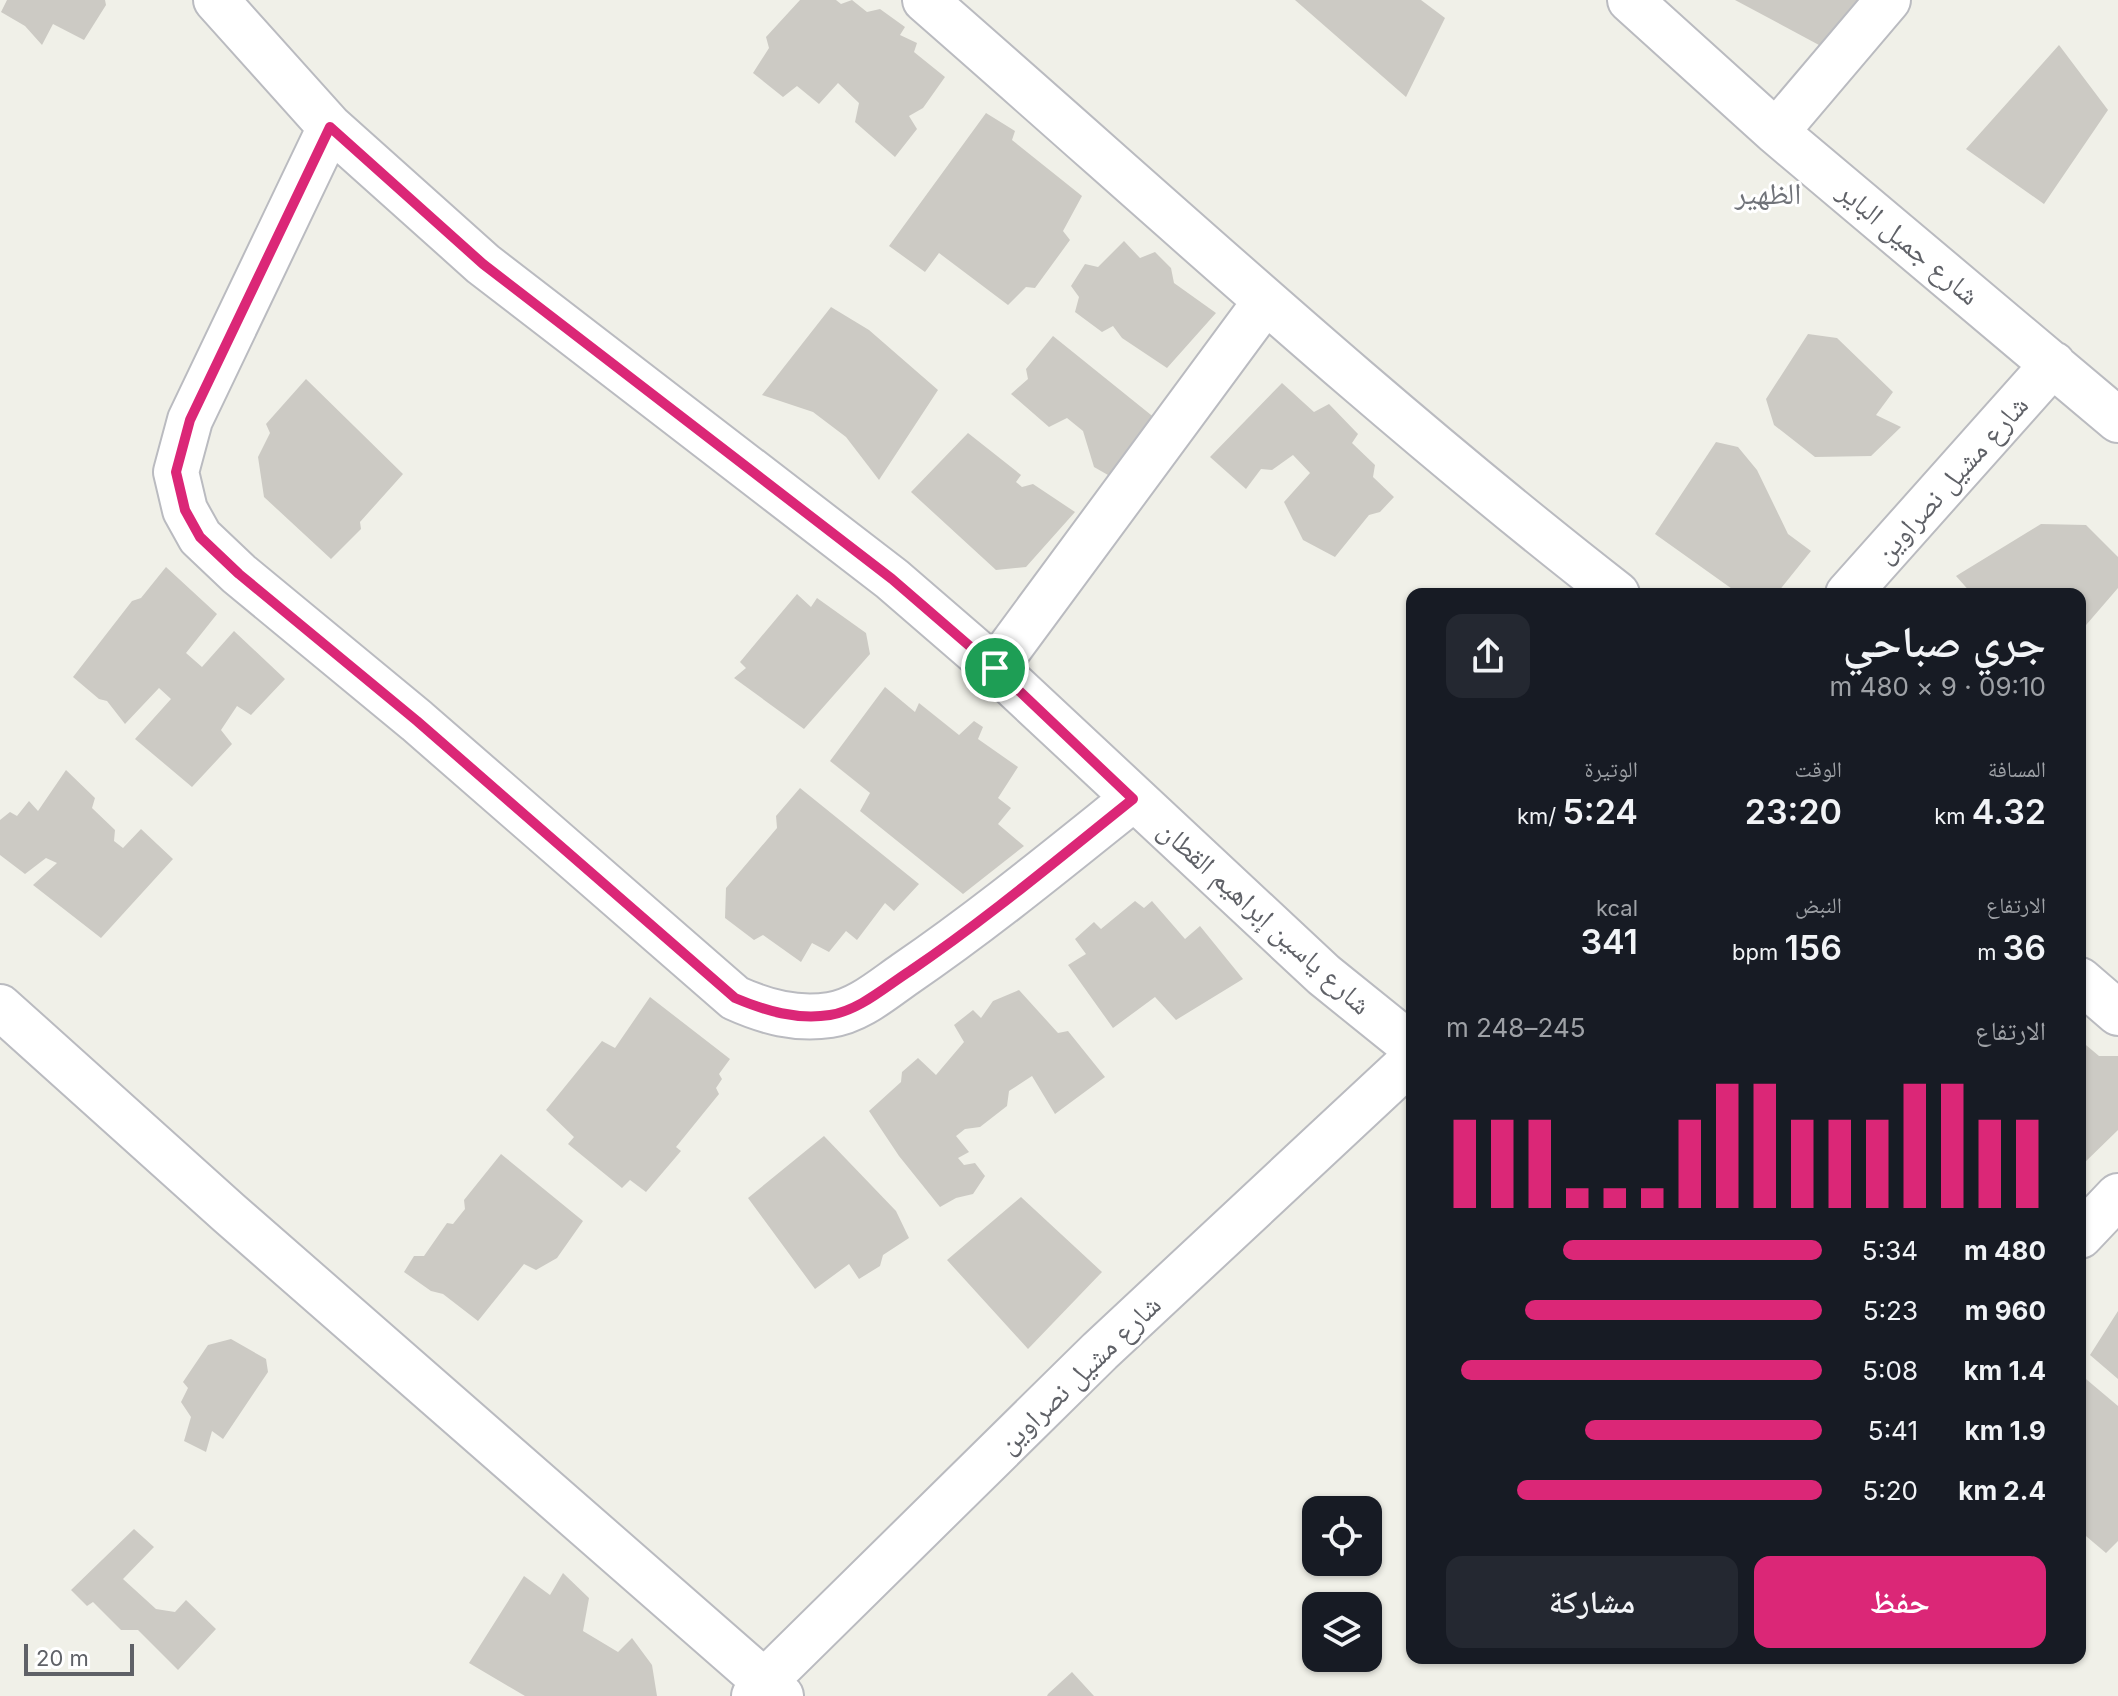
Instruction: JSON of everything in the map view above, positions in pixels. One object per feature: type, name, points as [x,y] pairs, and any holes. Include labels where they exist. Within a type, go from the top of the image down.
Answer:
[{"type":"street","name":"شارع ياسين إبراهيم القطان","points":[[216,0],[330,127],[483,264],[892,579],[995,668],[1324,975],[1406,1041]]},
{"type":"street","points":[[925,0],[1265,302],[1540,534],[1609,588]]},
{"type":"street","name":"شارع جميل الباير","points":[[1630,0],[1776,132],[2118,420]]},
{"type":"street","points":[[1776,132],[1888,0]]},
{"type":"street","points":[[330,127],[190,420],[176,472],[185,510],[200,537],[239,574],[417,721],[735,998],[768,1012],[806,1017],[833,1015],[857,1006],[966,933],[1133,799]]},
{"type":"street","points":[[995,668],[1265,302]]},
{"type":"street","name":"شارع مشيل نصراوين","points":[[1853,588],[2053,364]]},
{"type":"street","points":[[2086,985],[2118,1013]]},
{"type":"street","points":[[0,1007],[767,1691]]},
{"type":"street","name":"شارع مشيل نصراوين","points":[[767,1691],[1100,1351],[1406,1066]]},
{"type":"street","points":[[2086,1230],[2118,1196]]},
{"type":"building","points":[[7,0],[105,0],[106,5],[84,40],[53,24],[42,45],[25,26],[1,12]]},
{"type":"building","points":[[800,0],[836,0],[841,4],[852,0],[867,12],[880,9],[905,27],[900,35],[917,43],[914,52],[945,77],[923,108],[909,116],[917,129],[895,157],[855,122],[859,103],[838,83],[819,104],[797,86],[783,97],[753,73],[769,48],[766,37]]},
{"type":"building","points":[[1295,0],[1421,0],[1445,18],[1406,97]]},
{"type":"building","points":[[1735,0],[1865,0],[1832,52]]},
{"type":"building","points":[[2059,45],[2108,110],[2044,204],[1966,149]]},
{"type":"building","points":[[986,113],[1015,131],[1012,140],[1082,196],[1063,231],[1070,240],[1035,288],[1026,287],[1008,305],[939,253],[925,272],[889,246]]},
{"type":"building","points":[[1124,241],[1140,258],[1155,252],[1171,268],[1174,283],[1216,313],[1167,368],[1122,338],[1113,326],[1102,332],[1075,312],[1079,297],[1071,286],[1085,264],[1098,267]]},
{"type":"building","points":[[831,307],[869,330],[938,390],[879,480],[846,437],[813,412],[762,395]]},
{"type":"building","points":[[1808,334],[1837,338],[1893,392],[1876,415],[1901,427],[1871,456],[1815,457],[1774,425],[1766,399]]},
{"type":"building","points":[[1053,336],[1161,423],[1115,479],[1094,467],[1083,431],[1067,418],[1049,427],[1011,394],[1028,379],[1026,369]]},
{"type":"building","points":[[306,379],[403,474],[360,522],[361,529],[331,559],[264,497],[258,457],[270,433],[266,424]]},
{"type":"building","points":[[1282,383],[1314,412],[1329,404],[1358,434],[1352,443],[1375,465],[1373,477],[1394,497],[1380,512],[1369,515],[1335,557],[1303,540],[1284,502],[1310,473],[1293,455],[1272,470],[1261,469],[1246,489],[1210,457]]},
{"type":"building","points":[[968,433],[1021,475],[1016,482],[1022,487],[1033,484],[1075,512],[1026,567],[996,570],[911,492]]},
{"type":"building","points":[[1716,442],[1738,447],[1757,470],[1788,534],[1811,551],[1781,588],[1731,588],[1655,534]]},
{"type":"building","points":[[2041,524],[2086,525],[2118,557],[2118,588],[2086,625],[2086,588],[1967,588],[1956,576]]},
{"type":"building","points":[[166,567],[217,614],[186,653],[202,667],[234,631],[285,679],[251,715],[237,706],[221,730],[232,744],[192,787],[135,739],[171,699],[159,688],[125,724],[107,701],[99,699],[73,677],[132,601],[141,598]]},
{"type":"building","points":[[797,594],[811,607],[817,598],[866,633],[870,654],[804,729],[734,678],[746,668],[740,662]]},
{"type":"building","points":[[885,687],[915,712],[919,703],[959,735],[974,721],[983,727],[978,739],[1018,767],[998,798],[1011,808],[998,824],[1024,846],[963,894],[860,811],[870,793],[830,761]]},
{"type":"building","points":[[66,770],[95,798],[92,808],[115,830],[114,841],[123,848],[141,829],[173,859],[101,938],[33,885],[57,863],[46,858],[25,874],[0,855],[0,820],[10,812],[17,816],[29,801],[38,811]]},
{"type":"building","points":[[800,788],[919,884],[894,911],[885,903],[857,940],[846,931],[829,952],[812,943],[801,962],[763,935],[754,940],[725,918],[726,888],[777,828],[776,816]]},
{"type":"building","points":[[1135,901],[1144,908],[1152,901],[1185,939],[1200,926],[1243,979],[1176,1020],[1155,997],[1113,1028],[1068,965],[1086,954],[1075,939],[1094,922],[1101,929]]},
{"type":"building","points":[[1019,990],[1058,1033],[1068,1031],[1105,1077],[1055,1114],[1032,1076],[1009,1091],[1007,1106],[980,1127],[965,1129],[956,1136],[969,1152],[958,1158],[964,1165],[975,1163],[985,1176],[973,1194],[956,1198],[940,1207],[899,1156],[869,1111],[901,1082],[902,1072],[918,1058],[936,1075],[964,1042],[954,1025],[973,1010],[981,1018],[993,1001]]},
{"type":"building","points":[[650,997],[730,1059],[719,1074],[722,1079],[716,1088],[719,1094],[676,1147],[681,1151],[646,1192],[630,1180],[622,1188],[568,1144],[574,1137],[546,1110],[602,1041],[615,1048]]},
{"type":"building","points":[[2086,1045],[2099,1056],[2118,1056],[2118,1130],[2086,1161]]},
{"type":"building","points":[[824,1136],[896,1211],[909,1238],[883,1255],[880,1266],[859,1279],[849,1264],[815,1289],[748,1198]]},
{"type":"building","points":[[501,1154],[583,1221],[557,1258],[536,1270],[524,1264],[478,1321],[443,1294],[431,1291],[404,1272],[414,1256],[424,1256],[447,1223],[453,1224],[465,1209],[464,1200]]},
{"type":"building","points":[[1021,1197],[1102,1272],[1028,1349],[947,1260]]},
{"type":"building","points":[[2118,1311],[2118,1379],[2090,1355]]},
{"type":"building","points":[[231,1339],[266,1359],[268,1372],[223,1439],[212,1431],[206,1452],[184,1441],[191,1417],[181,1402],[188,1388],[183,1382],[208,1345]]},
{"type":"building","points":[[2086,1379],[2118,1406],[2118,1541],[2106,1553],[2086,1536]]},
{"type":"building","points":[[134,1529],[154,1547],[123,1579],[156,1609],[175,1612],[186,1600],[216,1629],[178,1670],[138,1630],[121,1630],[93,1602],[87,1606],[71,1590]]},
{"type":"building","points":[[563,1573],[589,1598],[583,1631],[618,1652],[632,1638],[652,1665],[657,1696],[525,1696],[469,1663],[524,1576],[550,1595]]},
{"type":"building","points":[[1072,1672],[1094,1696],[1047,1696],[1048,1694]]},
{"type":"district","name":"الظهير","points":[[1768,193]]},
{"type":"route","points":[[330,127],[483,264],[892,579],[995,668],[1133,799],[966,933],[857,1006],[833,1015],[806,1017],[768,1012],[735,998],[417,721],[239,574],[200,537],[185,510],[176,472],[190,420],[330,127]]}]
